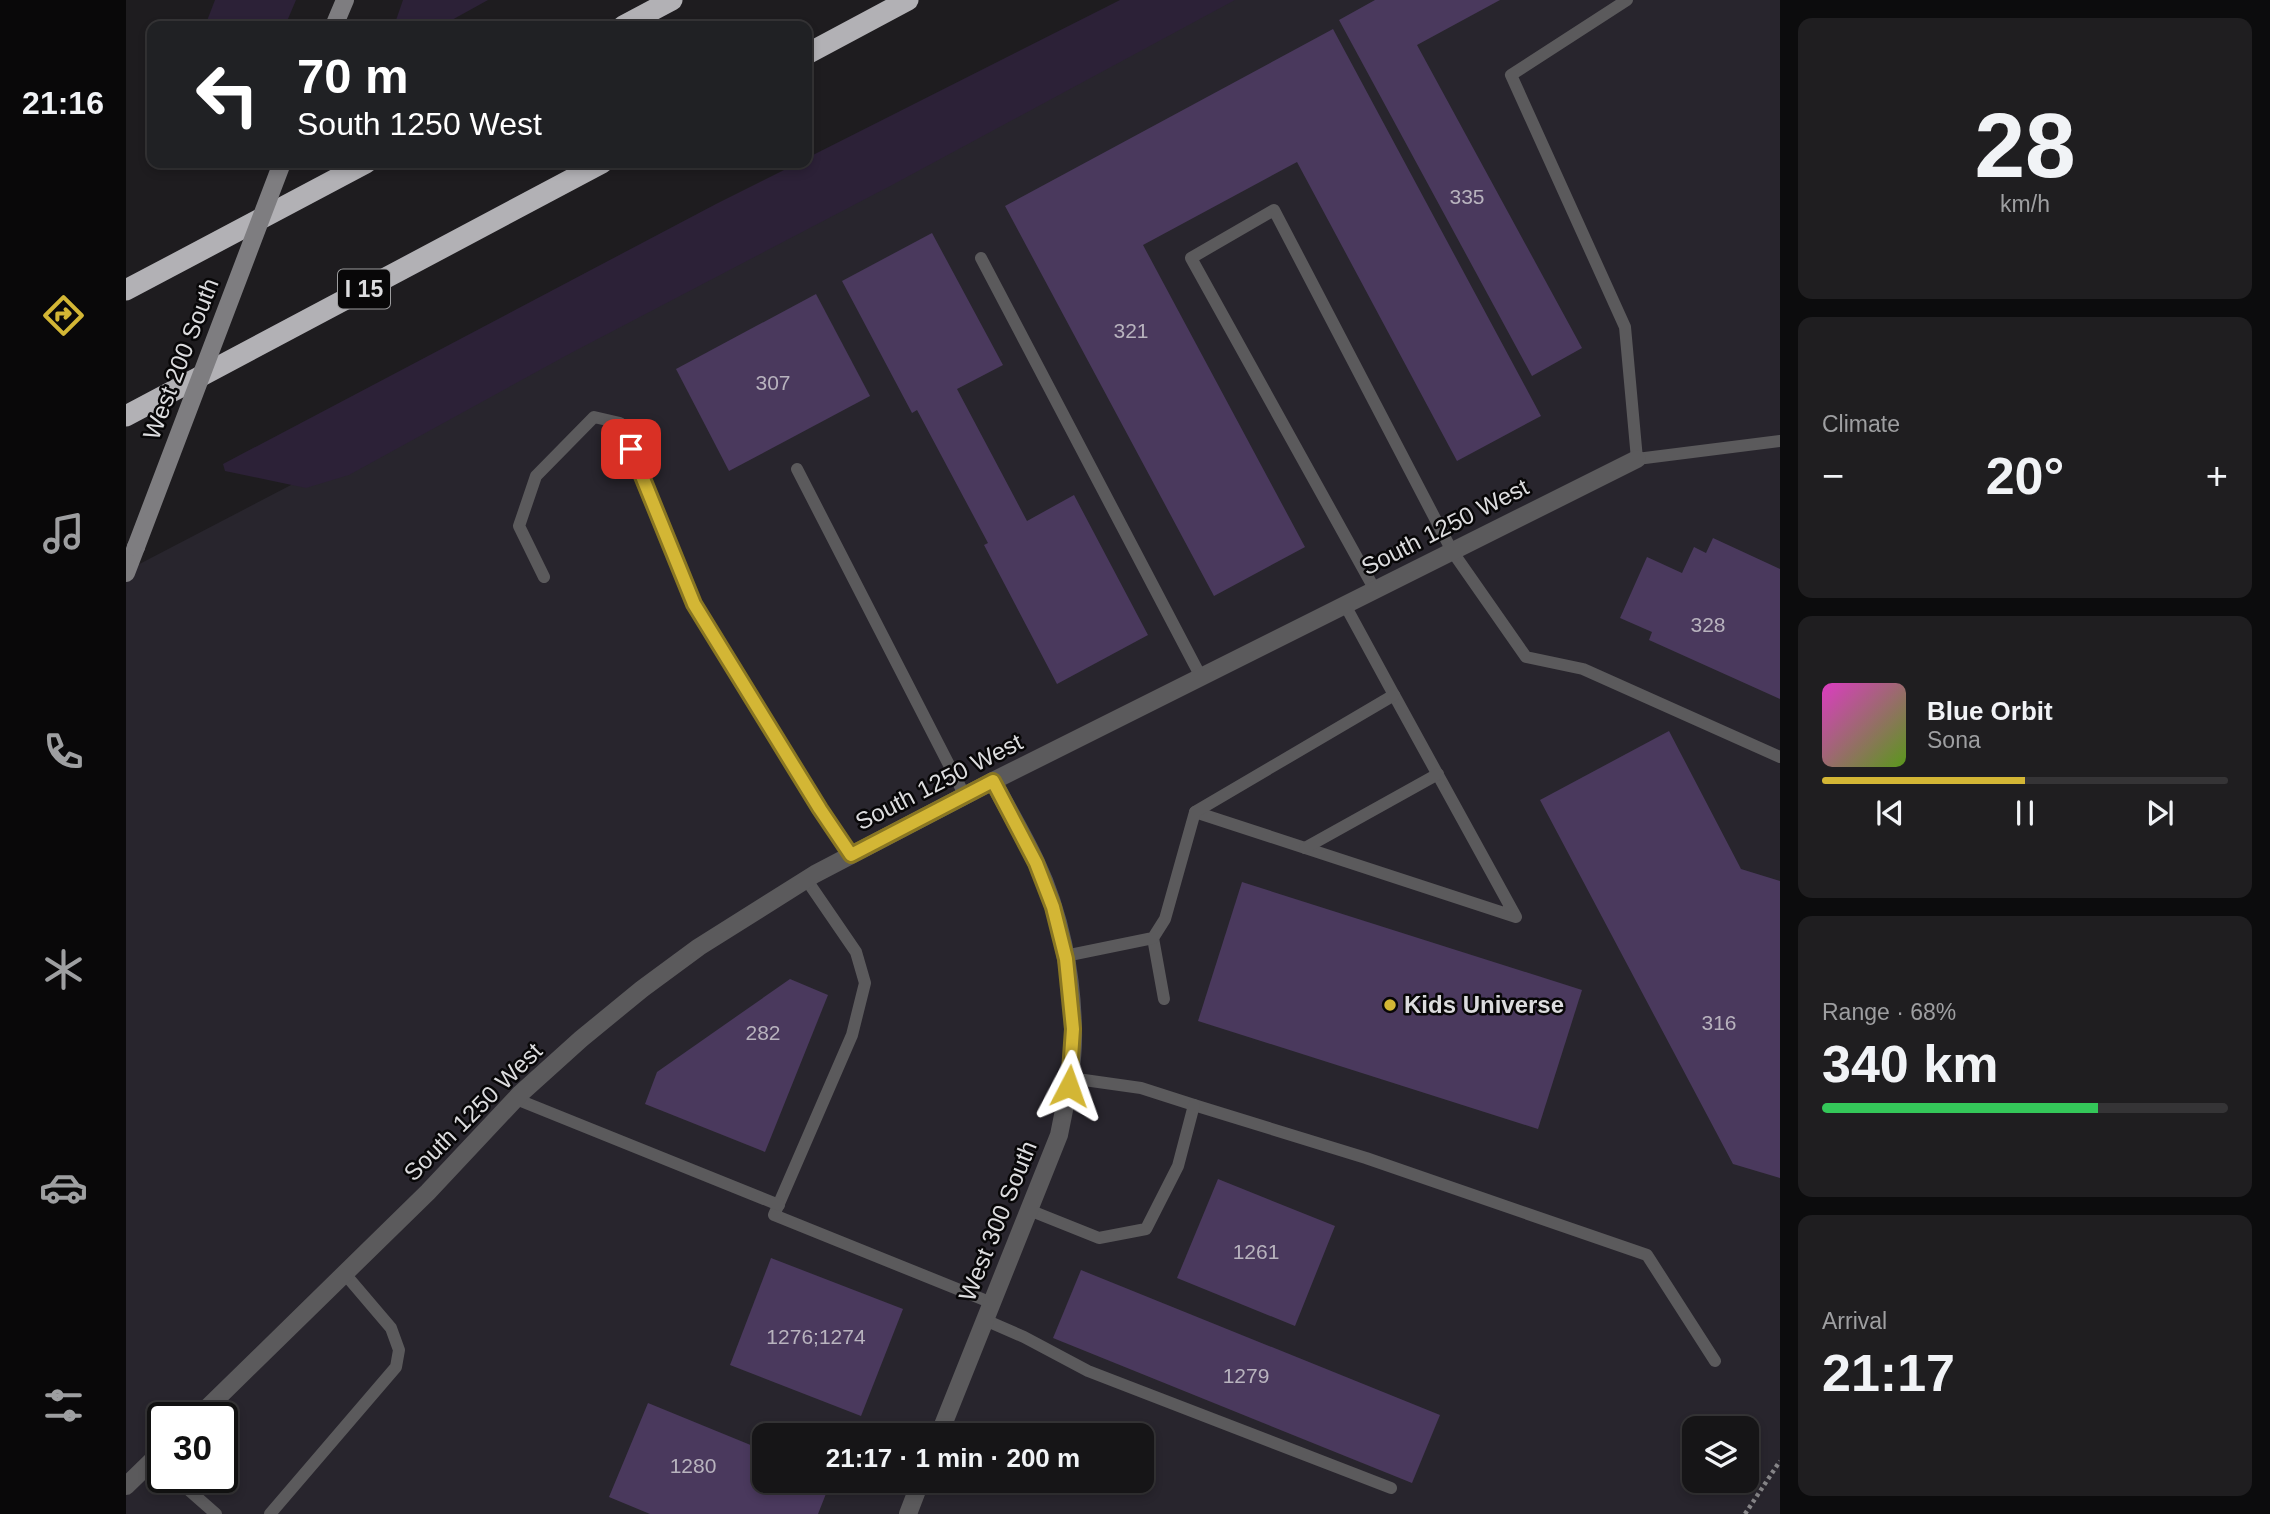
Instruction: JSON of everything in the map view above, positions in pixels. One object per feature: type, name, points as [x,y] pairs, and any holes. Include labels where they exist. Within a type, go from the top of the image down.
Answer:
[{"type":"highway","points":[[632,21],[672,0]]},
{"type":"highway","points":[[812,51],[908,0]]},
{"type":"highway","points":[[126,290],[357,168]]},
{"type":"highway","name":"I 15","points":[[126,415],[593,168]]},
{"type":"street","points":[[336,21],[345,0]]},
{"type":"street","name":"West 200 South","points":[[126,573],[280,168]]},
{"type":"street","name":"South 1250 West","points":[[213,1402],[428,1192],[516,1099],[581,1039],[642,989],[710,940],[806,879],[993,781],[1636,458]]},
{"type":"street","name":"West 300 South","points":[[944,1423],[1059,1135],[1070,1078],[1073,1029],[1065,956],[1053,907],[1036,863],[993,781]]},
{"type":"street","points":[[126,1486],[147,1469]]},
{"type":"street","points":[[908,1514],[916,1493]]},
{"type":"lane","points":[[1627,0],[1511,75],[1625,327],[1636,458],[1780,441]]},
{"type":"lane","points":[[1375,590],[1191,258],[1274,210],[1452,551],[1527,657],[1583,669],[1780,757]]},
{"type":"lane","points":[[981,258],[1201,677]]},
{"type":"lane","points":[[544,577],[519,526],[536,476],[594,417],[620,423],[694,604],[851,855]]},
{"type":"lane","points":[[797,469],[965,796]]},
{"type":"lane","points":[[1195,813],[1517,917],[1345,605]]},
{"type":"lane","points":[[1164,999],[1153,938],[1165,919],[1195,813],[1394,695]]},
{"type":"lane","points":[[1305,848],[1438,774]]},
{"type":"lane","points":[[806,879],[856,952],[865,983],[852,1035],[774,1215],[992,1303]]},
{"type":"lane","points":[[1065,956],[1153,938]]},
{"type":"lane","points":[[1070,1078],[1140,1088],[1366,1158],[1647,1255],[1715,1361]]},
{"type":"lane","points":[[516,1099],[779,1205]]},
{"type":"lane","points":[[1030,1210],[1099,1238],[1146,1229],[1178,1166],[1194,1105]]},
{"type":"lane","points":[[270,1514],[396,1367],[399,1350],[391,1328],[345,1274]]},
{"type":"lane","points":[[985,1320],[1088,1371],[1391,1488]]},
{"type":"lane","points":[[192,1493],[216,1514]]},
{"type":"path","points":[[1745,1514],[1780,1461]]},
{"type":"shaded area","points":[[215,0],[296,0],[287,21],[207,21]]},
{"type":"shaded area","points":[[403,0],[488,0],[450,21],[396,21]]},
{"type":"shaded area","points":[[1120,0],[1235,0],[894,184],[571,353],[349,475],[306,488],[225,471],[223,464],[716,204],[788,168],[812,168],[812,155]]},
{"type":"shaded area","points":[[1222,0],[1780,0],[1780,1514],[126,1514],[126,571]]},
{"type":"building","points":[[1375,0],[1500,0],[1417,45],[1582,348],[1532,376],[1339,20]]},
{"type":"building","points":[[1333,29],[1541,416],[1457,461],[1297,162],[1143,245],[1305,547],[1214,596],[1005,206]]},
{"type":"building","points":[[932,233],[1003,365],[957,389],[1027,521],[1074,495],[1148,635],[1057,684],[984,545],[988,543],[917,410],[912,413],[842,281]]},
{"type":"building","points":[[816,294],[870,396],[729,471],[676,369]]},
{"type":"building","points":[[1713,538],[1780,569],[1780,699],[1649,640],[1652,632],[1620,618],[1647,557],[1682,573],[1694,547],[1706,553]]},
{"type":"building","points":[[1669,731],[1741,869],[1780,881],[1780,1178],[1733,1164],[1540,800]]},
{"type":"building","name":"Kids Universe","points":[[1242,882],[1582,990],[1538,1129],[1198,1021]]},
{"type":"building","points":[[790,979],[828,995],[765,1152],[645,1104],[657,1072]]},
{"type":"building","points":[[1218,1179],[1335,1226],[1295,1326],[1177,1278]]},
{"type":"building","points":[[771,1258],[903,1309],[861,1416],[730,1365]]},
{"type":"building","points":[[1081,1270],[1440,1415],[1412,1483],[1053,1338]]},
{"type":"building","points":[[648,1403],[752,1446],[752,1493],[826,1493],[818,1514],[650,1514],[609,1497]]},
{"type":"place","name":"Kids Universe","points":[[1390,1005]]},
{"type":"route","points":[[631,449],[694,604],[851,855],[993,781],[1036,863],[1053,907],[1066,959],[1073,1029],[1069,1086]]}]
